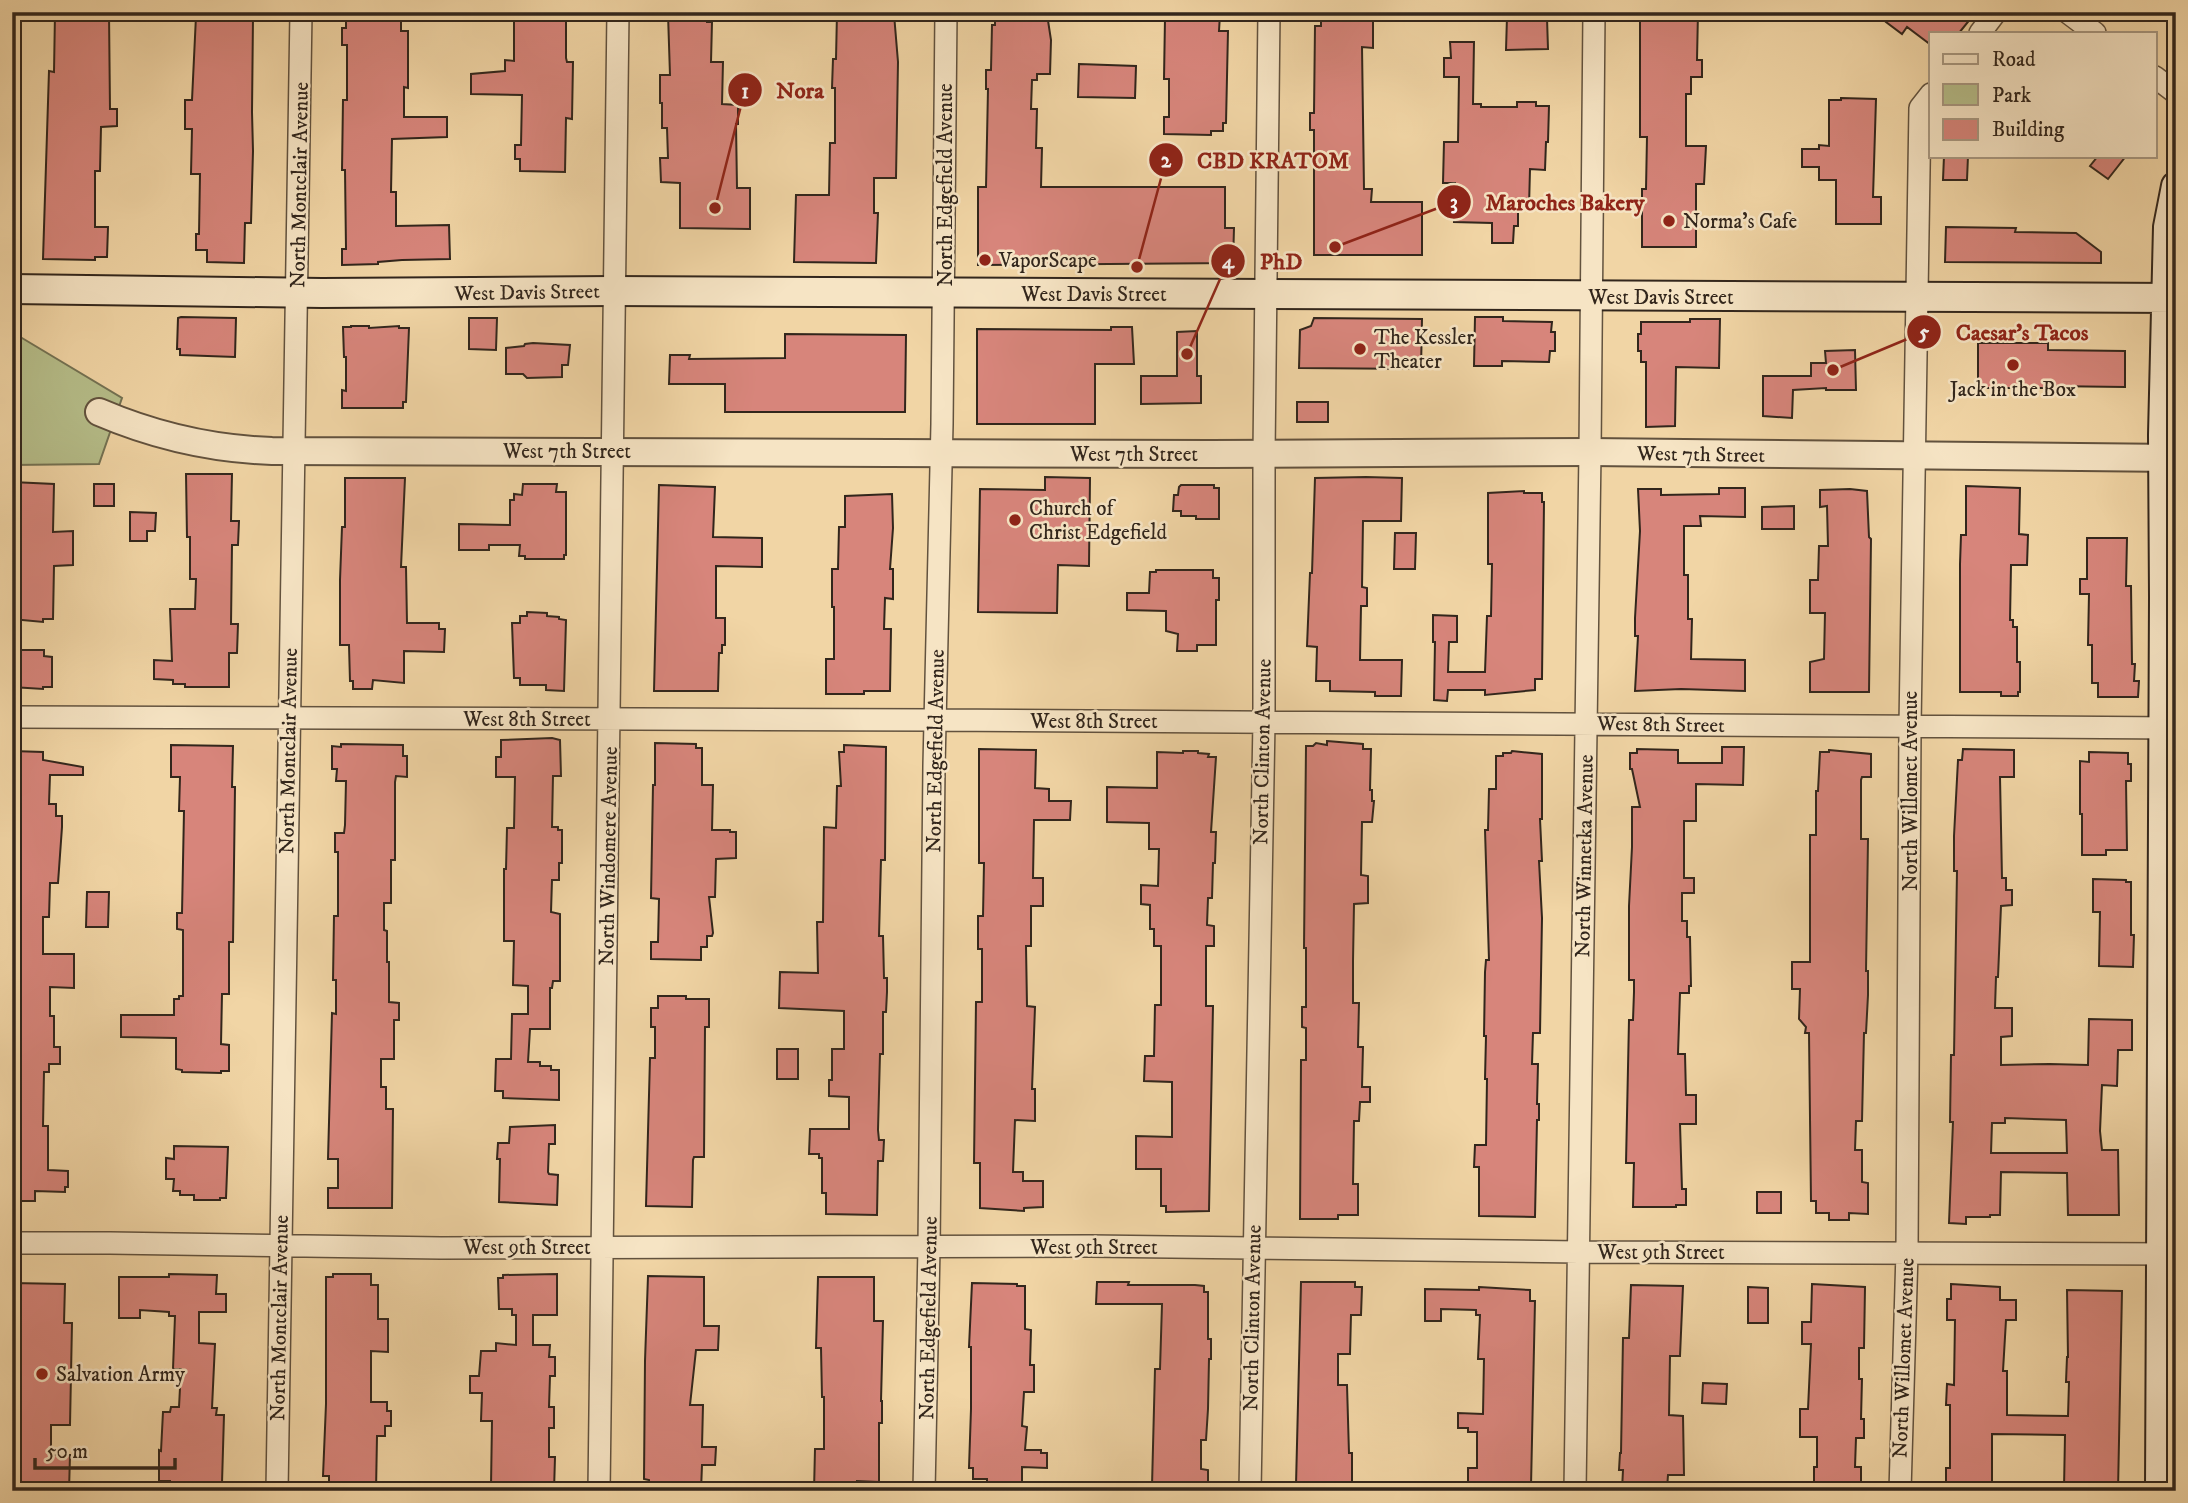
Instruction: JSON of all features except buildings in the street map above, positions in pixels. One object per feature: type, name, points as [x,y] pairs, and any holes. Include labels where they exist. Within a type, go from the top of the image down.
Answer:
[{"type":"main road","points":[[2160,1491],[2168,1254],[2171,298],[2168,227],[2176,186]]},
{"type":"main road","name":"West Davis Street","points":[[12,289],[297,293],[613,291],[2171,298]]},
{"type":"street","name":"North Montclair Avenue","points":[[277,1491],[301,12]]},
{"type":"street","name":"North Windomere Avenue","points":[[599,1491],[618,12]]},
{"type":"street","name":"North Edgefield Avenue","points":[[924,1491],[935,720],[942,453],[946,12]]},
{"type":"street","name":"North Clinton Avenue","points":[[1250,1491],[1264,722],[1269,12]]},
{"type":"street","name":"North Winnetka Avenue","points":[[1575,1491],[1594,12]]},
{"type":"street","points":[[1981,32],[1996,12]]},
{"type":"street","points":[[2067,12],[2094,32]]},
{"type":"street","points":[[2156,78],[2176,93]]},
{"type":"street","name":"North Willomet Avenue","points":[[1899,1491],[1907,1252],[1910,726],[1920,108],[1929,97]]},
{"type":"street","name":"West 7th Street","points":[[99,412],[158,434],[238,450],[1264,454],[1590,452],[2169,458]]},
{"type":"street","name":"West 8th Street","points":[[12,717],[2170,728]]},
{"type":"street","name":"West 9th Street","points":[[12,1243],[441,1248],[1254,1247],[1579,1252],[2168,1254]]},
{"type":"green space","points":[[17,335],[122,398],[99,464],[12,465],[12,349]]},
{"type":"place","name":"Nora","points":[[715,208]]},
{"type":"place","name":"Norma's Cafe","points":[[1669,221]]},
{"type":"place","name":"Maroches Bakery","points":[[1335,247]]},
{"type":"place","name":"VaporScape","points":[[985,260]]},
{"type":"place","name":"CBD KRATOM","points":[[1137,267]]},
{"type":"place","name":"The Kessler Theater","points":[[1360,349]]},
{"type":"place","name":"PhD","points":[[1187,354]]},
{"type":"place","name":"Jack in the Box","points":[[2013,365]]},
{"type":"place","name":"Caesar’s Tacos","points":[[1833,370]]},
{"type":"place","name":"Church of Christ Edgefield","points":[[1015,520]]},
{"type":"place","name":"Salvation Army","points":[[42,1374]]}]
